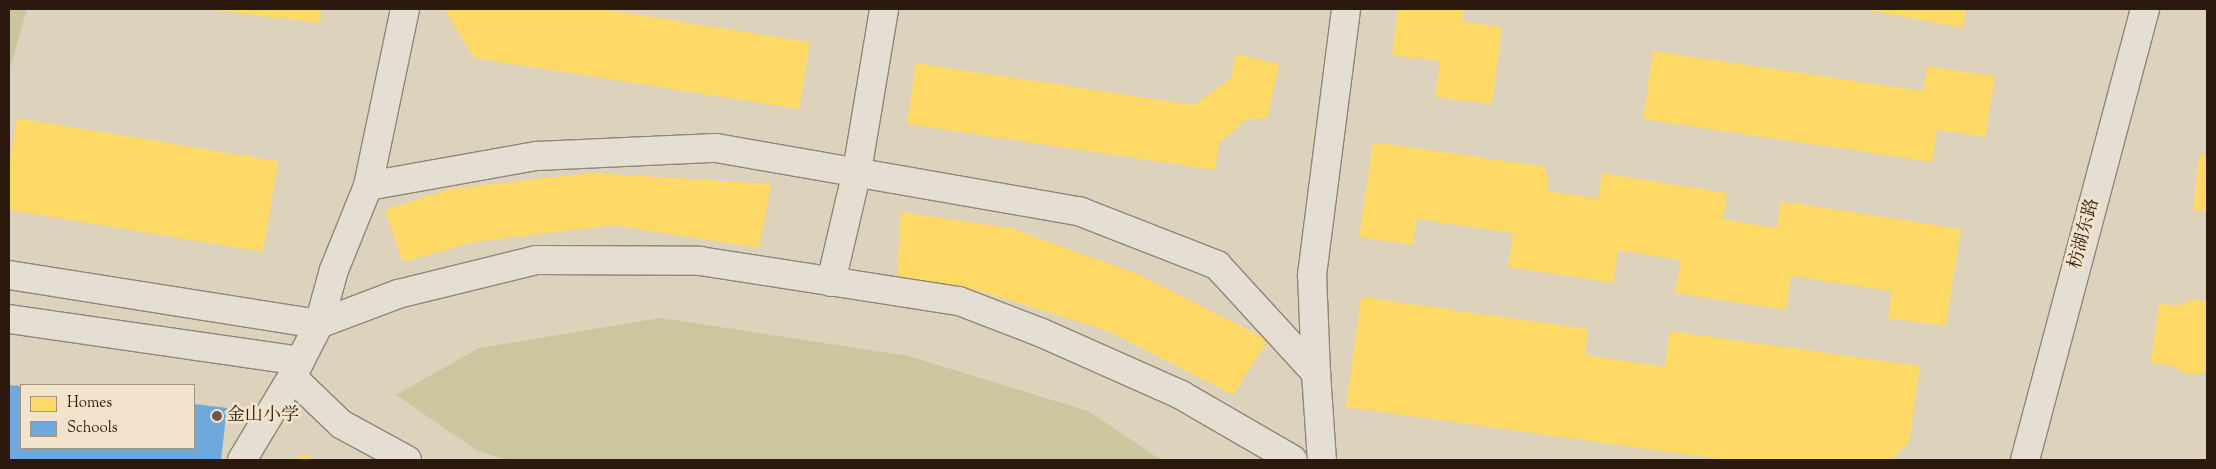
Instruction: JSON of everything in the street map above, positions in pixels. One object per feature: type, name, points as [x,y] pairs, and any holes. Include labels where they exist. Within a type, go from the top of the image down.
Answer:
[{"type":"street","points":[[242,460],[296,369],[319,324],[334,270],[368,186],[405,9]]},
{"type":"street","points":[[831,282],[857,171],[884,9]]},
{"type":"street","points":[[1322,460],[1312,275],[1346,9]]},
{"type":"street","name":"枋湖东路","points":[[2025,460],[2145,9]]},
{"type":"street","points":[[368,186],[537,156],[716,148],[857,171],[1081,212],[1217,265],[1316,373]]},
{"type":"street","points":[[9,275],[319,324],[407,292],[536,260],[700,261],[968,305],[1042,333],[1181,395],[1293,460]]},
{"type":"street","points":[[9,319],[296,369],[341,424],[407,460]]},
{"type":"shaded area","points":[[9,9],[27,9],[9,72]]},
{"type":"shaded area","points":[[661,318],[908,356],[1088,411],[1161,460],[508,460],[478,451],[396,395],[479,348]]},
{"type":"building: Homes","points":[[209,9],[321,9],[320,23]]},
{"type":"building: Homes","points":[[444,9],[601,9],[810,42],[799,109],[474,58]]},
{"type":"building: Homes","points":[[1398,9],[1464,9],[1462,21],[1502,27],[1492,104],[1435,97],[1440,61],[1392,55]]},
{"type":"building: Homes","points":[[1863,9],[1966,9],[1963,28]]},
{"type":"building: Homes","points":[[1653,51],[1923,91],[1927,66],[1995,76],[1985,137],[1937,130],[1932,162],[1643,119]]},
{"type":"building: Homes","points":[[1236,54],[1279,64],[1267,118],[1247,119],[1219,143],[1215,170],[907,124],[916,63],[1194,105],[1231,78]]},
{"type":"building: Homes","points":[[17,118],[278,161],[263,252],[9,210],[9,166]]},
{"type":"building: Homes","points":[[1373,142],[1546,167],[1548,191],[1598,199],[1602,173],[1727,193],[1723,219],[1777,228],[1781,201],[1961,229],[1946,326],[1888,318],[1892,291],[1791,276],[1786,310],[1675,293],[1681,260],[1618,250],[1613,283],[1508,267],[1513,233],[1417,219],[1413,245],[1359,237]]},
{"type":"building: Homes","points":[[2199,154],[2207,155],[2207,212],[2193,210]]},
{"type":"building: Homes","points":[[592,173],[771,184],[759,248],[614,225],[473,242],[403,262],[385,210],[450,189]]},
{"type":"building: Homes","points":[[901,212],[1011,228],[1140,275],[1268,340],[1233,395],[1111,332],[980,291],[897,278]]},
{"type":"building: Homes","points":[[1361,297],[1588,329],[1585,355],[1665,367],[1670,331],[1920,366],[1909,442],[1891,460],[1726,460],[1346,407]]},
{"type":"building: Homes","points":[[2193,299],[2207,301],[2207,372],[2195,375],[2184,373],[2172,366],[2151,363],[2159,303],[2178,306]]},
{"type":"building: Homes","points":[[302,453],[316,460],[298,460]]},
{"type":"building: Schools","points":[[9,385],[20,386],[20,449],[195,449],[195,404],[227,408],[221,460],[9,459]]},
{"type":"place","name":"金山小学","points":[[217,416]]}]
